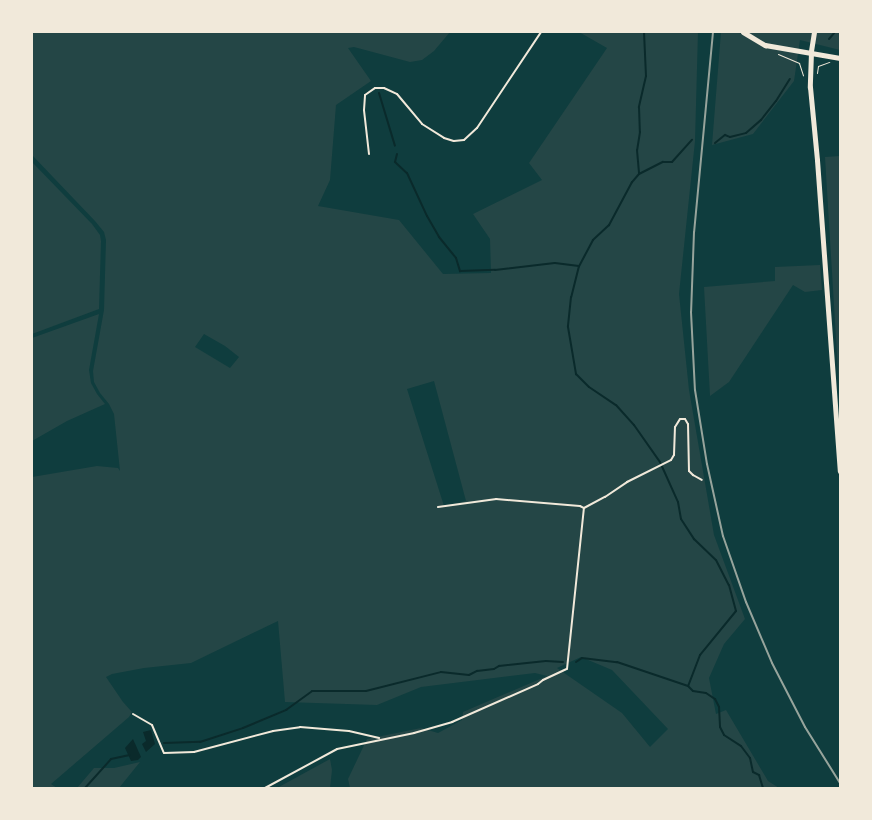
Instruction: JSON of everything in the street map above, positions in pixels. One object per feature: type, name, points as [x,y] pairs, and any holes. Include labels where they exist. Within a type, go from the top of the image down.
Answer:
[{"type":"main road","points":[[742,32],[765,45],[840,58]]},
{"type":"main road","points":[[814,32],[810,52],[810,75],[840,471]]},
{"type":"lane","points":[[369,154],[364,110],[365,95],[375,88],[384,88],[397,94],[422,124],[444,138],[454,141],[464,140],[477,128],[541,32]]},
{"type":"lane","points":[[438,507],[496,499],[580,506],[584,508],[605,497],[627,482],[657,468],[674,455],[676,427],[680,419],[685,419],[688,424],[689,471],[702,480]]},
{"type":"lane","points":[[265,788],[337,749],[414,733],[452,722],[567,670],[584,508]]},
{"type":"lane","points":[[133,714],[152,725],[164,753],[194,752],[273,731],[300,727],[349,731],[380,739]]},
{"type":"path","points":[[775,52],[794,59],[799,63],[802,75],[816,75],[818,66],[827,62],[833,63]]},
{"type":"shaded area","points":[[32,32],[450,32],[434,51],[422,60],[410,62],[354,47],[348,48],[371,81],[336,105],[330,180],[318,206],[399,220],[443,274],[491,273],[490,239],[473,214],[542,180],[529,163],[607,48],[579,32],[698,32],[695,141],[679,294],[689,390],[714,535],[745,619],[724,644],[709,678],[716,714],[726,710],[768,781],[779,788],[350,788],[348,779],[367,739],[421,728],[438,733],[462,720],[463,712],[547,676],[535,673],[421,687],[377,705],[285,702],[278,621],[191,663],[144,668],[112,674],[106,677],[123,702],[132,712],[129,717],[51,784],[57,788],[32,788],[32,477],[97,466],[118,468],[120,471],[114,414],[94,382],[93,371],[104,310],[106,240],[104,232],[32,155]],"holes":[[[204,334],[225,346],[239,357],[230,368],[195,347]],[[434,381],[466,501],[444,506],[407,389]],[[581,657],[612,670],[668,729],[650,747],[622,713],[557,668]]]},
{"type":"shaded area","points":[[721,32],[840,32],[840,50],[800,40],[794,81],[753,134],[712,145]]},
{"type":"shaded area","points":[[840,156],[840,404],[825,157]]},
{"type":"shaded area","points":[[32,162],[92,224],[100,235],[101,241],[99,309],[32,334]]},
{"type":"shaded area","points":[[820,265],[822,290],[805,292],[793,285],[729,382],[710,396],[704,287],[775,281],[775,267]]},
{"type":"shaded area","points":[[99,314],[89,370],[91,383],[105,404],[67,421],[32,441],[32,338]]},
{"type":"shaded area","points":[[151,730],[155,744],[146,752],[142,744],[146,741],[143,732]]},
{"type":"shaded area","points":[[133,739],[141,757],[138,760],[131,761],[125,748]]},
{"type":"shaded area","points":[[330,759],[332,770],[330,788],[277,788]]},
{"type":"shaded area","points":[[140,762],[119,788],[77,788],[94,768],[114,768]]},
{"type":"waterway","points":[[644,32],[646,76],[639,107],[640,132],[637,150],[639,174],[632,182],[609,225],[593,240],[579,266],[571,297],[568,327],[576,374],[589,387],[616,405],[634,425],[660,462],[678,502],[681,519],[694,539],[716,560],[729,585],[736,611],[700,655],[688,686],[693,691],[706,693],[715,699],[719,707],[720,727],[724,735],[741,746],[750,758],[753,772],[759,775],[763,788]]},
{"type":"waterway","points":[[829,39],[835,32]]},
{"type":"waterway","points":[[715,143],[725,135],[730,137],[746,133],[761,120],[776,101],[790,79]]},
{"type":"waterway","points":[[379,93],[395,146]]},
{"type":"waterway","points":[[639,174],[663,162],[672,162],[692,140]]},
{"type":"waterway","points":[[397,154],[395,162],[407,173],[427,216],[439,237],[456,258],[460,271],[495,270],[555,263],[579,266]]},
{"type":"waterway","points":[[576,662],[582,658],[617,662],[688,686]]},
{"type":"waterway","points":[[164,743],[200,742],[243,728],[286,710],[312,691],[366,691],[441,672],[469,675],[477,671],[494,669],[499,666],[546,661],[563,662]]},
{"type":"waterway","points":[[85,788],[111,759],[130,755]]},
{"type":"railway","points":[[713,32],[694,232],[691,312],[695,390],[707,464],[723,536],[746,602],[772,663],[805,727],[840,783]]}]
